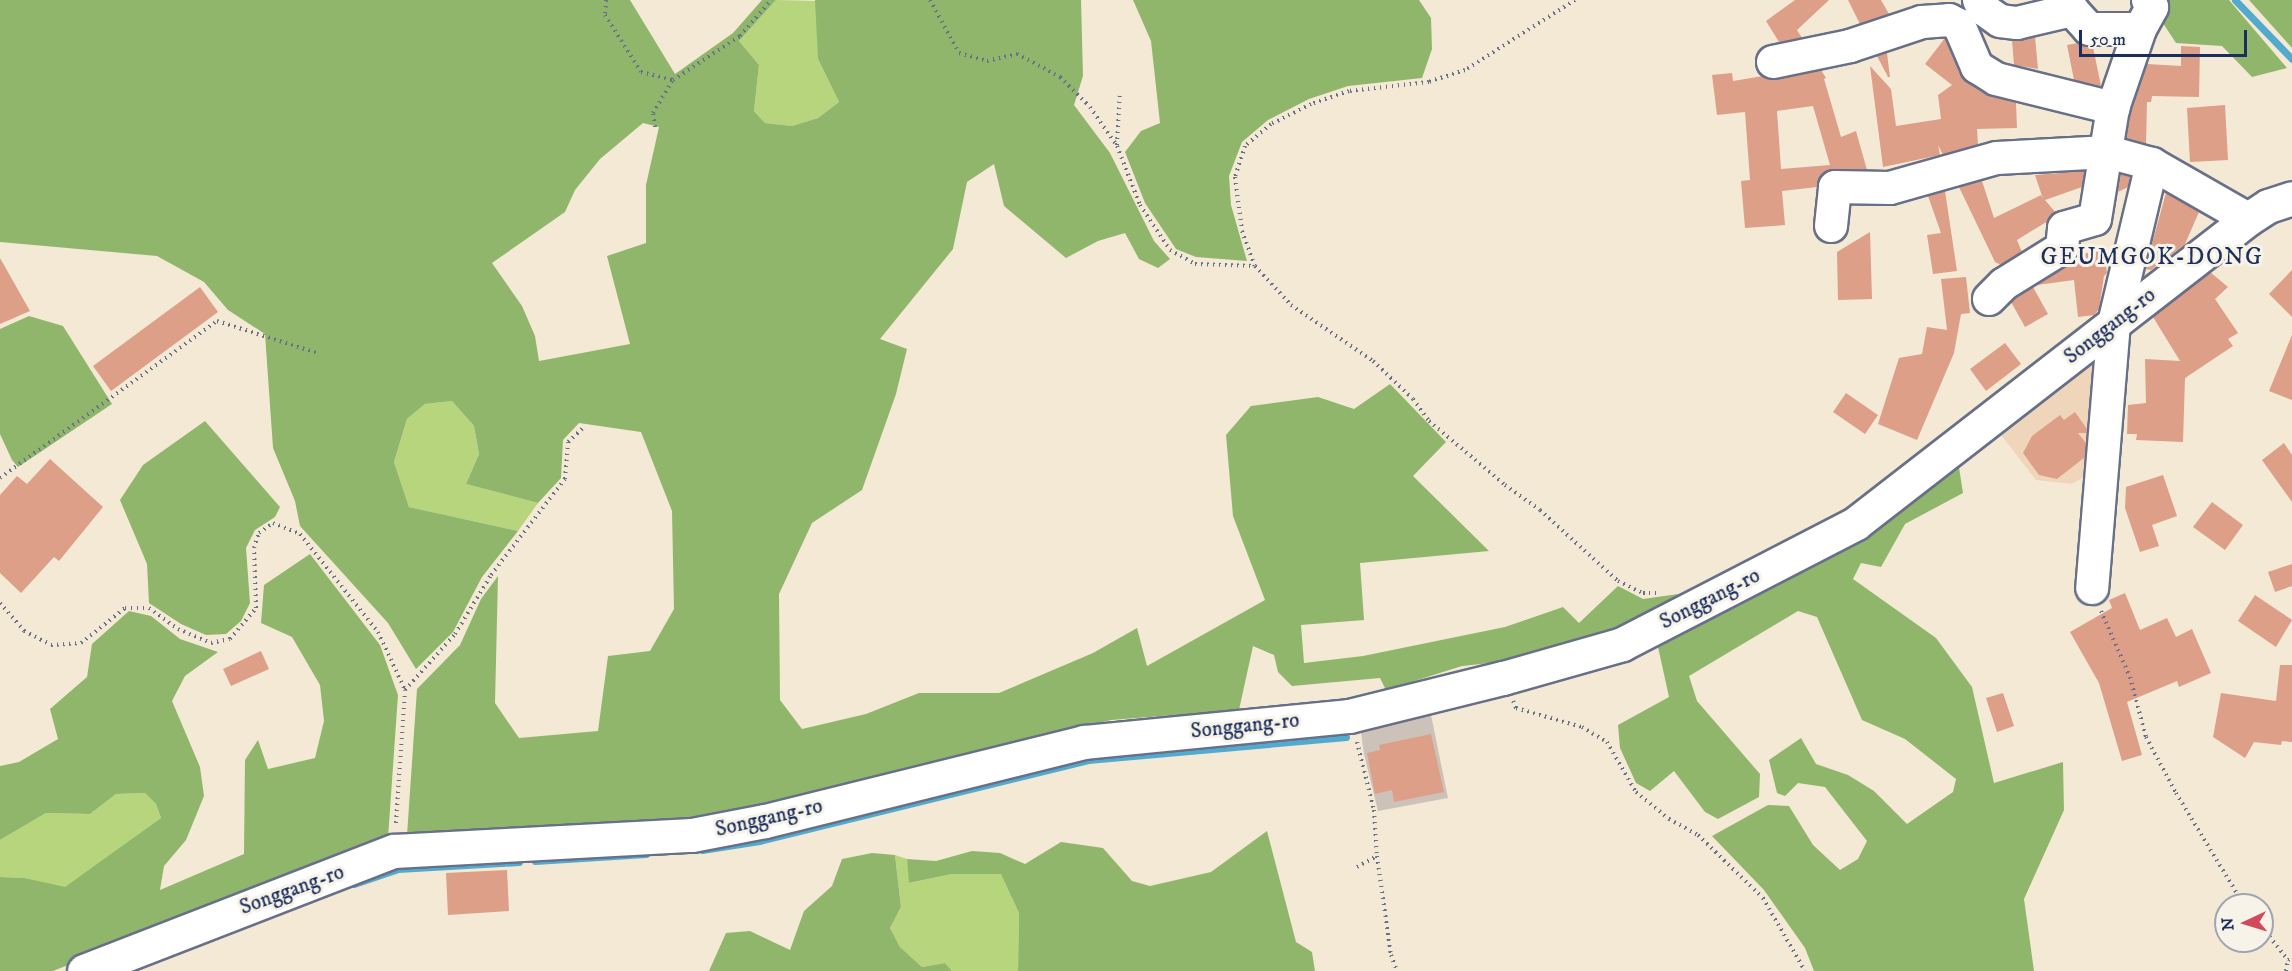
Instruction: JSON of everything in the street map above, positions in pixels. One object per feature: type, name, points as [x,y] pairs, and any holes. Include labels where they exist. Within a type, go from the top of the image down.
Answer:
[{"type":"main road","name":"Songgang-ro","points":[[84,971],[394,851],[692,835],[777,818],[1084,742],[1349,716],[1503,678],[1622,644],[1856,523],[2248,219],[2268,206],[2292,198]]},
{"type":"lane","points":[[1979,0],[1983,9],[2000,21],[2017,23],[2072,10],[2089,29],[2144,14]]},
{"type":"lane","points":[[1989,299],[2004,284],[2062,248],[2064,228],[2095,219],[2108,152],[2113,108],[2144,14]]},
{"type":"lane","points":[[1773,62],[1850,46],[1922,22],[1949,20],[1959,25],[1977,67],[1996,79],[2113,108]]},
{"type":"lane","points":[[1831,226],[1835,187],[1890,188],[1997,158],[2108,152],[2152,164],[2248,219]]},
{"type":"lane","points":[[2092,588],[2114,323],[2152,164]]},
{"type":"path","points":[[606,0],[605,15],[641,72],[673,80]]},
{"type":"path","points":[[655,127],[652,113],[673,80],[740,36],[771,0]]},
{"type":"path","points":[[930,0],[958,53],[987,61],[1017,54],[1060,76],[1090,106],[1117,146],[1140,205],[1170,250],[1195,264],[1255,266]]},
{"type":"path","points":[[1575,0],[1465,70],[1429,82],[1349,91],[1311,104],[1262,132],[1245,146],[1234,177],[1242,231],[1255,266],[1291,305],[1373,361],[1413,399],[1429,421],[1504,485],[1540,510],[1618,581],[1643,593],[1664,593]]},
{"type":"path","points":[[1117,146],[1120,92]]},
{"type":"path","points":[[0,478],[217,321],[317,353]]},
{"type":"path","points":[[405,690],[456,634],[491,575],[565,479],[568,442],[584,427]]},
{"type":"path","points":[[0,603],[24,631],[51,645],[81,643],[125,608],[149,608],[178,629],[211,643],[230,639],[255,608],[254,548],[259,533],[273,523],[300,534],[378,632],[405,690],[394,851]]},
{"type":"path","points":[[2092,588],[2130,677],[2146,737],[2176,793],[2237,893]]},
{"type":"path","points":[[1503,678],[1516,708],[1582,727],[1607,742],[1636,792],[1669,819],[1698,835],[1764,898],[1805,971]]},
{"type":"path","points":[[1349,716],[1374,810],[1377,856],[1391,955],[1397,971]]},
{"type":"path","points":[[1357,867],[1377,856]]},
{"type":"path","points":[[2274,941],[2290,959],[2286,971]]},
{"type":"shaded area","points":[[2087,359],[2098,375],[2098,469],[2072,484],[2036,480],[1998,431]]},
{"type":"shaded area","points":[[1430,710],[1448,798],[1378,811],[1364,754],[1360,725]]},
{"type":"green space","points":[[0,0],[630,0],[675,74],[733,33],[762,0],[776,0],[739,41],[759,65],[754,111],[765,123],[792,126],[818,118],[839,102],[818,59],[815,0],[1081,0],[1083,76],[1074,105],[1110,153],[1154,241],[1170,259],[1158,268],[1139,259],[1125,233],[1098,241],[1066,258],[1004,206],[994,164],[967,182],[953,249],[880,339],[907,349],[896,394],[862,490],[812,523],[779,594],[780,700],[802,729],[866,714],[919,693],[999,693],[1093,653],[1137,628],[1147,666],[1265,600],[1233,516],[1226,435],[1251,406],[1318,397],[1354,409],[1390,384],[1446,442],[1413,476],[1489,551],[1360,563],[1364,620],[1301,625],[1304,663],[1363,656],[1505,627],[1563,607],[1579,623],[1618,586],[1643,599],[1721,588],[1626,631],[1529,659],[1462,666],[1386,690],[1380,678],[1292,686],[1278,672],[1274,655],[1253,646],[1239,710],[1111,720],[752,813],[646,825],[407,835],[417,689],[460,645],[481,599],[498,576],[495,703],[519,738],[598,731],[608,656],[650,651],[674,609],[672,511],[641,432],[579,423],[563,440],[561,478],[538,503],[466,484],[479,454],[474,426],[452,401],[425,404],[407,419],[394,462],[409,507],[518,531],[482,577],[453,632],[416,669],[388,623],[300,526],[295,501],[273,448],[265,334],[228,310],[204,282],[157,256],[0,242]],"holes":[[[643,123],[659,127],[646,185],[646,243],[607,256],[630,344],[539,361],[535,336],[522,306],[492,263],[565,212],[575,190],[600,159]]]},
{"type":"green space","points":[[776,0],[817,1],[818,59],[839,102],[818,118],[792,126],[765,123],[754,111],[759,65],[739,41]]},
{"type":"green space","points":[[1133,0],[1419,0],[1431,18],[1432,49],[1422,78],[1348,86],[1309,99],[1268,120],[1242,142],[1229,176],[1231,205],[1247,261],[1196,257],[1176,249],[1145,203],[1125,152],[1141,131],[1160,123],[1151,41]]},
{"type":"green space","points":[[2158,0],[2229,0],[2287,68],[2252,77],[2222,46],[2176,43],[2157,14]]},
{"type":"green space","points":[[2249,0],[2292,0],[2292,48]]},
{"type":"green space","points":[[29,316],[63,326],[112,404],[18,467],[12,460],[0,434],[0,329]]},
{"type":"green space","points":[[452,401],[474,426],[479,454],[466,484],[538,503],[518,531],[409,507],[394,462],[407,419],[425,404]]},
{"type":"green space","points":[[205,421],[280,507],[275,517],[255,530],[246,548],[250,603],[241,621],[226,634],[206,635],[181,624],[149,603],[147,564],[120,500],[143,465]]},
{"type":"green space","points":[[1958,461],[1963,493],[1905,524],[1881,567],[1861,563],[1853,579],[1936,638],[1972,687],[1994,783],[2063,762],[2064,810],[2024,899],[2034,971],[1814,971],[1805,948],[1764,890],[1712,836],[1768,805],[1789,806],[1813,845],[1840,870],[1858,859],[1867,841],[1825,787],[1798,783],[1785,796],[1777,793],[1769,760],[1801,738],[1816,764],[1848,775],[1874,791],[1907,824],[1953,792],[1956,779],[1905,739],[1862,720],[1817,617],[1798,611],[1689,676],[1697,701],[1760,774],[1759,797],[1718,819],[1705,812],[1674,771],[1650,791],[1636,783],[1620,748],[1618,725],[1669,697],[1658,647],[1838,550]]},
{"type":"green space","points":[[310,554],[380,645],[398,695],[388,838],[53,971],[0,971],[0,877],[25,878],[65,887],[161,818],[156,804],[145,793],[116,794],[90,814],[46,813],[0,840],[0,766],[19,762],[58,739],[50,709],[87,677],[92,644],[129,611],[151,616],[180,639],[218,652],[185,676],[172,701],[200,767],[204,796],[186,840],[164,866],[160,890],[244,854],[245,760],[258,740],[268,769],[315,758],[324,721],[320,685],[292,637],[261,623],[264,585]]},
{"type":"green space","points":[[145,793],[156,804],[161,818],[65,888],[25,878],[0,877],[0,840],[46,813],[90,814],[116,794]]},
{"type":"green space","points":[[1267,831],[1296,942],[1312,952],[1315,971],[1018,971],[1019,913],[1001,874],[952,874],[909,883],[907,859],[936,861],[972,851],[1000,853],[1025,864],[1061,842],[1103,848],[1132,881],[1150,886],[1211,872]]},
{"type":"green space","points":[[872,853],[895,855],[901,907],[890,928],[900,947],[922,967],[945,963],[952,971],[709,971],[726,933],[750,931],[790,950],[804,911],[832,886],[842,859]]},
{"type":"green space","points":[[895,855],[907,859],[910,883],[952,874],[1001,873],[1019,913],[1018,971],[952,971],[945,963],[922,967],[900,947],[890,928],[901,907]]},
{"type":"building","points":[[1795,0],[1829,0],[1797,30],[1802,38],[1779,42],[1766,21]]},
{"type":"building","points":[[1848,0],[1881,0],[1889,14],[1860,24]]},
{"type":"building","points":[[2035,37],[2038,69],[2014,65],[2012,40]]},
{"type":"building","points":[[1945,38],[1960,74],[1967,82],[1991,96],[2016,103],[2017,128],[1977,129],[1978,145],[1943,155],[1938,145],[1940,155],[1883,167],[1870,66],[1891,89],[1896,126],[1941,119],[1938,95],[1952,85],[1925,64]]},
{"type":"building","points":[[2078,43],[2093,47],[2101,86],[2074,80],[2067,45]]},
{"type":"building","points":[[2181,46],[2200,47],[2199,97],[2152,96],[2151,102],[2147,102],[2146,144],[2126,138],[2131,112],[2147,64],[2181,66]]},
{"type":"building","points":[[1887,53],[1890,77],[1877,56]]},
{"type":"building","points":[[1821,70],[1826,78],[1824,79],[1841,137],[1856,131],[1867,170],[1827,171],[1820,177],[1817,187],[1782,191],[1785,225],[1745,228],[1741,181],[1750,180],[1745,112],[1717,115],[1712,75],[1732,73],[1733,81],[1763,76],[1776,80]],"holes":[[[1813,106],[1830,165],[1781,169],[1777,111]]]},
{"type":"building","points":[[2225,105],[2228,160],[2190,162],[2187,108]]},
{"type":"building","points":[[2085,171],[2082,187],[2045,200],[2056,213],[2048,221],[2017,240],[2022,252],[2001,265],[1995,262],[1959,187],[1982,181],[1994,218],[2041,195],[2043,199],[2035,175]]},
{"type":"building","points":[[2121,174],[2130,177],[2128,187],[2118,192]]},
{"type":"building","points":[[1945,191],[1957,271],[1933,274],[1927,235],[1941,233],[1928,196]]},
{"type":"building","points":[[2166,193],[2199,212],[2185,244],[2151,270],[2145,269]]},
{"type":"building","points":[[1870,232],[1872,299],[1838,300],[1837,252]]},
{"type":"building","points":[[2104,251],[2107,273],[2104,276],[2099,309],[2094,315],[2078,317],[2074,280],[2037,285],[2072,263],[2079,254]]},
{"type":"building","points":[[0,258],[30,311],[0,324]]},
{"type":"building","points":[[2292,270],[2292,317],[2269,294]]},
{"type":"building","points":[[2210,272],[2228,287],[2215,299],[2238,333],[2228,339],[2233,346],[2185,378],[2183,442],[2136,440],[2137,434],[2127,434],[2128,405],[2146,403],[2145,359],[2180,361],[2153,317]]},
{"type":"building","points":[[1966,277],[1970,313],[1961,314],[1954,353],[1917,440],[1878,424],[1899,358],[1922,354],[1927,327],[1947,330],[1941,279]]},
{"type":"building","points":[[200,287],[218,312],[111,391],[93,366]]},
{"type":"building","points":[[2033,287],[2048,314],[2025,327],[2011,302]]},
{"type":"building","points":[[2292,335],[2292,400],[2269,391]]},
{"type":"building","points":[[2005,343],[2021,364],[1986,391],[1970,369]]},
{"type":"building","points":[[1846,393],[1878,415],[1865,434],[1833,412]]},
{"type":"building","points":[[2075,412],[2087,429],[2087,433],[2078,433],[2086,443],[2085,457],[2057,479],[2039,475],[2023,453],[2032,436],[2060,415],[2064,420]]},
{"type":"building","points":[[2284,443],[2292,455],[2292,502],[2262,460]]},
{"type":"building","points":[[50,459],[103,507],[59,561],[54,557],[21,593],[0,573],[0,495],[17,476],[27,484]]},
{"type":"building","points":[[2163,475],[2177,516],[2152,525],[2159,546],[2140,552],[2125,508],[2126,487]]},
{"type":"building","points":[[2212,502],[2243,525],[2225,550],[2193,527]]},
{"type":"building","points":[[2292,564],[2292,586],[2275,592],[2268,572]]},
{"type":"building","points":[[2125,593],[2140,630],[2167,618],[2176,637],[2192,629],[2211,673],[2179,687],[2177,681],[2127,702],[2142,755],[2122,761],[2099,683],[2070,632],[2112,608],[2109,600]]},
{"type":"building","points":[[2255,595],[2292,620],[2276,647],[2238,621]]},
{"type":"building","points":[[261,651],[269,669],[231,686],[223,669]]},
{"type":"building","points":[[2280,665],[2292,665],[2292,742],[2282,741],[2281,745],[2254,742],[2245,758],[2213,737],[2221,693],[2276,701]]},
{"type":"building","points":[[2003,693],[2014,726],[1997,732],[1986,698]]},
{"type":"building","points":[[1431,734],[1444,792],[1394,802],[1392,790],[1375,794],[1367,753],[1380,750],[1379,745]]},
{"type":"building","points":[[507,870],[509,911],[448,915],[446,873]]},
{"type":"waterway","points":[[2235,0],[2292,59]]},
{"type":"waterway","points":[[702,850],[759,841],[1088,760],[1346,737]]},
{"type":"waterway","points":[[535,861],[646,854]]},
{"type":"waterway","points":[[354,884],[398,869],[519,862]]},
{"type":"district","name":"GEUMGOK-DONG","points":[[2152,258]]}]
